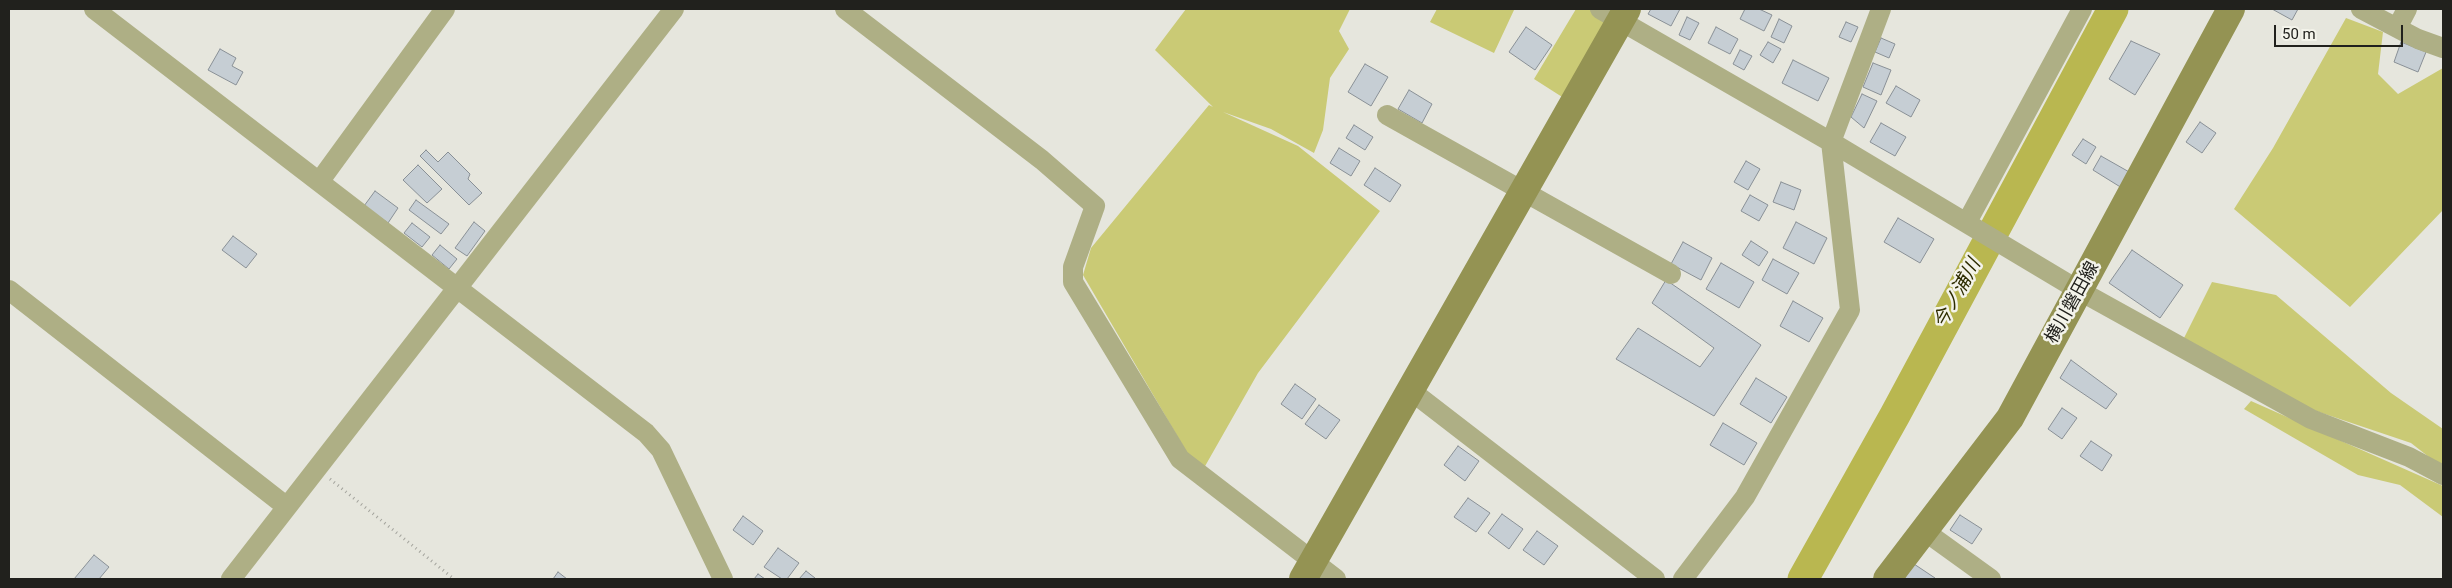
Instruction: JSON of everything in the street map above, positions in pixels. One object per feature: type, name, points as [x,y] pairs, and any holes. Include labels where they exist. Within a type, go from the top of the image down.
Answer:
[{"type":"main road","name":"横川磐田線","points":[[1888,579],[1923,530],[2010,418],[2231,9]]},
{"type":"main road","points":[[1308,570],[1523,191],[1616,12]]},
{"type":"street","points":[[94,9],[646,433],[661,450],[723,579]]},
{"type":"street","points":[[319,182],[445,9]]},
{"type":"street","points":[[231,579],[674,9]]},
{"type":"street","points":[[845,9],[1042,160],[1095,206],[1073,267],[1073,282],[1180,459],[1308,570],[1336,579]]},
{"type":"street","points":[[1683,579],[1745,497],[1850,310],[1831,142],[1881,9]]},
{"type":"street","points":[[1968,223],[2082,9]]},
{"type":"street","points":[[2361,9],[2418,39],[2443,48]]},
{"type":"street","points":[[2397,28],[2407,9]]},
{"type":"street","points":[[1616,12],[2080,290],[2311,419],[2409,456],[2443,475]]},
{"type":"street","points":[[1387,115],[1671,274]]},
{"type":"street","points":[[9,290],[287,507]]},
{"type":"street","points":[[1410,390],[1656,579]]},
{"type":"street","points":[[1923,530],[1991,579]]},
{"type":"path","points":[[317,469],[454,579]]},
{"type":"shaded area","points":[[1186,9],[1350,9],[1339,31],[1349,49],[1330,78],[1323,130],[1314,153],[1271,129],[1223,112],[1298,146],[1380,211],[1258,373],[1200,475],[1083,275],[1091,248],[1209,105],[1213,107],[1155,50]]},
{"type":"shaded area","points":[[1437,9],[1514,10],[1494,53],[1430,22]]},
{"type":"shaded area","points":[[1576,9],[1593,9],[1616,21],[1570,102],[1534,79]]},
{"type":"shaded area","points":[[2346,18],[2383,32],[2378,74],[2398,94],[2443,68],[2443,210],[2350,307],[2234,209],[2273,148]]},
{"type":"shaded area","points":[[2212,282],[2276,295],[2391,393],[2443,429],[2443,468],[2411,443],[2313,410],[2184,338]]},
{"type":"shaded area","points":[[2251,401],[2443,486],[2443,517],[2400,485],[2358,475],[2244,409]]},
{"type":"building","points":[[1651,9],[1680,9],[1671,26],[1648,14]]},
{"type":"building","points":[[1745,9],[1759,9],[1772,15],[1764,31],[1740,19]]},
{"type":"building","points":[[2272,9],[2298,9],[2292,20]]},
{"type":"building","points":[[1687,17],[1699,23],[1690,40],[1679,35]]},
{"type":"building","points":[[1779,19],[1792,26],[1784,43],[1771,37]]},
{"type":"building","points":[[1846,22],[1858,27],[1851,42],[1839,37]]},
{"type":"building","points":[[1526,27],[1552,45],[1535,70],[1509,52]]},
{"type":"building","points":[[1716,27],[1738,39],[1730,54],[1708,43]]},
{"type":"building","points":[[1881,38],[1895,44],[1889,58],[1875,52]]},
{"type":"building","points":[[2131,41],[2160,54],[2135,95],[2109,79]]},
{"type":"building","points":[[1768,42],[1781,49],[1773,63],[1760,55]]},
{"type":"building","points":[[2401,42],[2426,52],[2418,72],[2394,62]]},
{"type":"building","points":[[220,49],[236,58],[232,66],[243,72],[236,85],[208,70]]},
{"type":"building","points":[[1740,50],[1752,56],[1744,70],[1733,64]]},
{"type":"building","points":[[1793,60],[1829,78],[1818,101],[1782,83]]},
{"type":"building","points":[[1873,63],[1891,70],[1881,95],[1863,87]]},
{"type":"building","points":[[1365,64],[1388,77],[1371,106],[1348,92]]},
{"type":"building","points":[[1896,86],[1920,100],[1911,117],[1886,103]]},
{"type":"building","points":[[1409,90],[1432,104],[1422,123],[1398,109]]},
{"type":"building","points":[[1862,94],[1877,101],[1864,128],[1851,117]]},
{"type":"building","points":[[2200,122],[2216,133],[2202,153],[2186,142]]},
{"type":"building","points":[[1881,123],[1906,137],[1895,156],[1870,142]]},
{"type":"building","points":[[1354,125],[1373,137],[1365,150],[1346,138]]},
{"type":"building","points":[[2083,139],[2096,147],[2086,164],[2072,155]]},
{"type":"building","points":[[1339,148],[1360,161],[1351,176],[1330,163]]},
{"type":"building","points":[[426,150],[438,162],[448,152],[470,174],[468,179],[482,193],[469,205],[420,156]]},
{"type":"building","points":[[2101,156],[2131,173],[2122,188],[2093,170]]},
{"type":"building","points":[[1746,161],[1760,169],[1748,190],[1734,182]]},
{"type":"building","points":[[418,165],[442,189],[427,203],[403,180]]},
{"type":"building","points":[[1375,168],[1401,185],[1390,202],[1364,185]]},
{"type":"building","points":[[1781,182],[1801,190],[1794,210],[1773,202]]},
{"type":"building","points":[[375,191],[398,208],[388,223],[364,206]]},
{"type":"building","points":[[1750,195],[1768,205],[1759,221],[1741,211]]},
{"type":"building","points":[[416,200],[449,224],[441,234],[409,210]]},
{"type":"building","points":[[1898,218],[1934,239],[1920,263],[1884,242]]},
{"type":"building","points":[[474,222],[485,231],[467,256],[455,248]]},
{"type":"building","points":[[1796,222],[1827,238],[1814,264],[1783,248]]},
{"type":"building","points":[[412,223],[430,237],[422,247],[404,233]]},
{"type":"building","points":[[233,236],[257,254],[246,268],[222,250]]},
{"type":"building","points":[[1751,241],[1768,252],[1759,266],[1742,255]]},
{"type":"building","points":[[1683,242],[1712,258],[1701,280],[1671,264]]},
{"type":"building","points":[[440,245],[457,259],[449,269],[432,255]]},
{"type":"building","points":[[2132,250],[2183,285],[2160,318],[2109,283]]},
{"type":"building","points":[[1773,259],[1799,273],[1787,294],[1762,280]]},
{"type":"building","points":[[1721,263],[1754,282],[1739,308],[1706,289]]},
{"type":"building","points":[[1666,280],[1761,345],[1714,416],[1616,359],[1638,328],[1700,367],[1714,348],[1652,303]]},
{"type":"building","points":[[1793,301],[1823,318],[1809,342],[1780,326]]},
{"type":"building","points":[[2071,360],[2117,394],[2106,409],[2060,378]]},
{"type":"building","points":[[1756,378],[1787,397],[1771,423],[1740,404]]},
{"type":"building","points":[[1295,384],[1316,399],[1302,419],[1281,404]]},
{"type":"building","points":[[1319,405],[1340,420],[1326,439],[1305,424]]},
{"type":"building","points":[[2062,408],[2077,418],[2062,439],[2048,429]]},
{"type":"building","points":[[1723,423],[1757,443],[1744,465],[1710,445]]},
{"type":"building","points":[[2091,441],[2112,455],[2102,471],[2080,456]]},
{"type":"building","points":[[1458,446],[1479,461],[1465,481],[1444,465]]},
{"type":"building","points":[[1468,498],[1490,513],[1476,532],[1454,517]]},
{"type":"building","points":[[1502,514],[1523,529],[1509,549],[1488,533]]},
{"type":"building","points":[[1960,515],[1982,529],[1972,544],[1950,530]]},
{"type":"building","points":[[743,516],[763,531],[753,545],[733,530]]},
{"type":"building","points":[[1537,531],[1558,546],[1544,565],[1523,550]]},
{"type":"building","points":[[778,548],[799,563],[787,579],[782,579],[764,567]]},
{"type":"building","points":[[94,555],[109,567],[99,579],[74,579]]},
{"type":"building","points":[[1914,564],[1935,578],[1935,579],[1904,579]]},
{"type":"building","points":[[806,571],[815,578],[799,579]]},
{"type":"building","points":[[558,572],[567,579],[553,579]]},
{"type":"building","points":[[758,574],[765,579],[754,579]]},
{"type":"waterway","name":"今ノ浦川","points":[[1803,579],[1895,415],[2113,9]]}]
